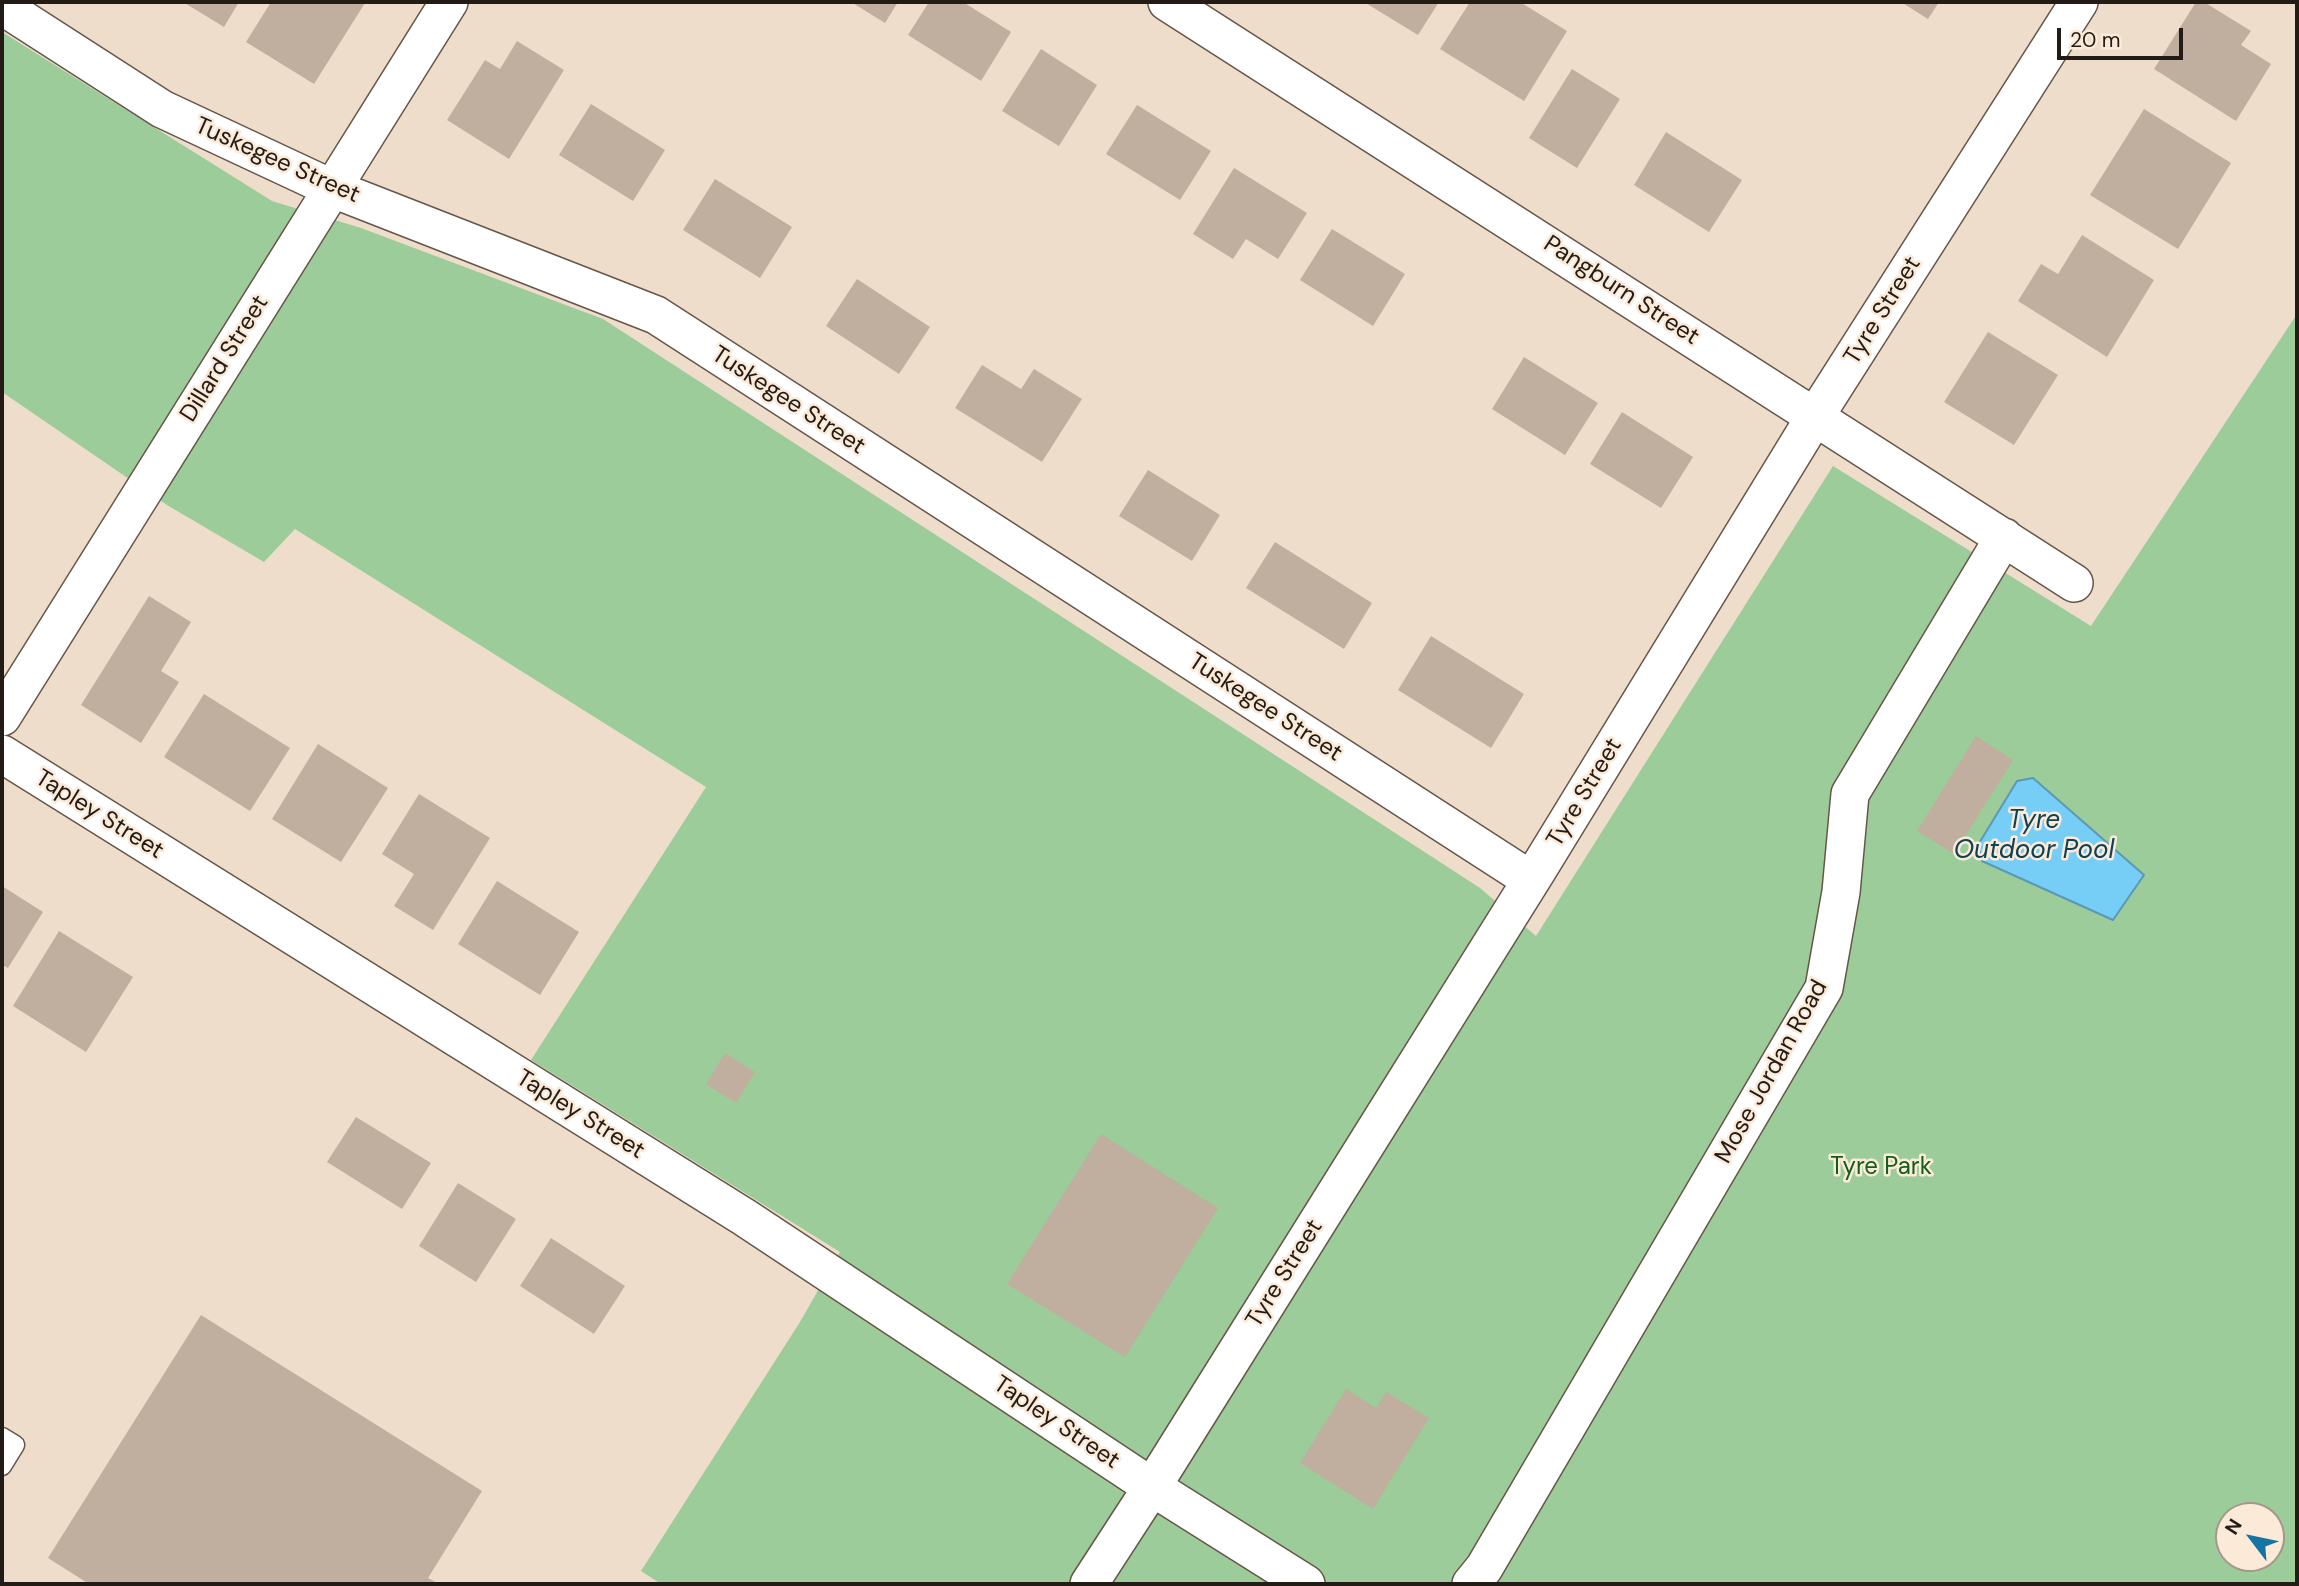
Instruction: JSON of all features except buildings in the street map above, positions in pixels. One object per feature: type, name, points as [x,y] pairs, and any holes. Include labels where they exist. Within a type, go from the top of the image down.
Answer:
[{"type":"street","name":"Dillard Street","points":[[2,717],[449,2]]},
{"type":"street","name":"Pangburn Street","points":[[1167,2],[1816,415],[2074,583]]},
{"type":"street","name":"Tyre Street","points":[[1089,1584],[1531,880],[1816,415],[2079,2]]},
{"type":"street","name":"Tuskegee Street","points":[[2,6],[162,109],[331,188],[656,315],[1531,880]]},
{"type":"street","name":"Mose Jordan Road","points":[[1471,1584],[1491,1556],[1824,988],[1842,892],[1850,794],[2004,537]]},
{"type":"street","name":"Tapley Street","points":[[2,754],[744,1217],[1152,1487]]},
{"type":"street","points":[[1152,1487],[1306,1584]]},
{"type":"lane","points":[[2,1437],[15,1445],[2,1466]]},
{"type":"green space","name":"Tyre Park","points":[[2,32],[272,201],[361,228],[603,319],[1480,888],[1536,936],[1833,466],[2091,626],[2297,314],[2297,1584],[661,1584],[641,1571],[800,1322],[840,1252],[531,1060],[706,787],[295,529],[264,562],[167,505],[2,392]]},
{"type":"water","name":"Tyre Outdoor Pool","points":[[2033,778],[2144,875],[2113,920],[1982,861],[1978,845],[2017,781]]}]
